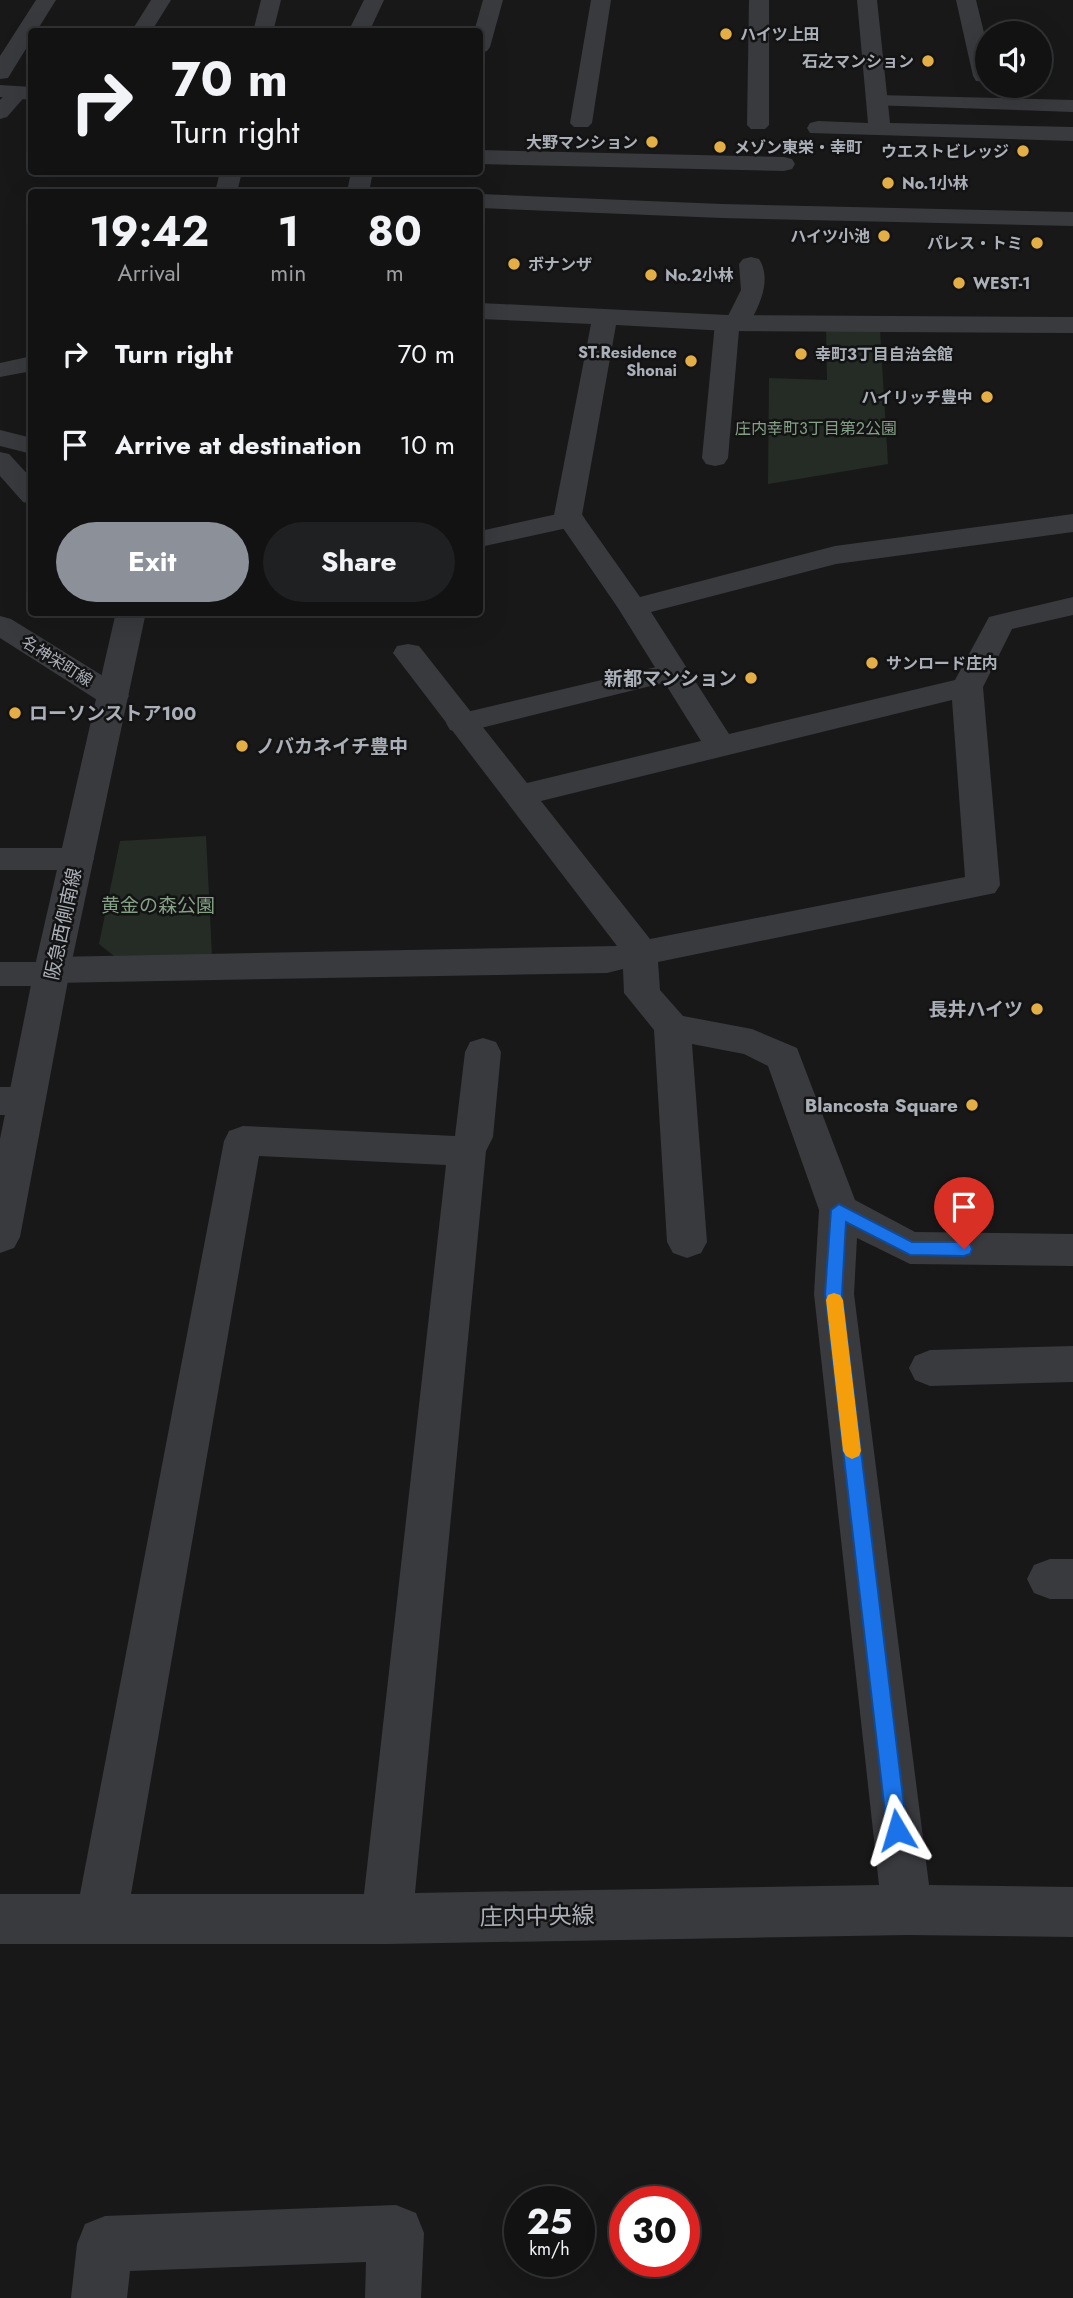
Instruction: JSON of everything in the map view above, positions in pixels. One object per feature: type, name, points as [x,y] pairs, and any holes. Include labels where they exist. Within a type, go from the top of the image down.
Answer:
[{"type":"street","points":[[28,28],[46,0]]},
{"type":"street","points":[[264,28],[271,0]]},
{"type":"street","points":[[360,28],[373,0]]},
{"type":"street","points":[[483,36],[493,0]]},
{"type":"street","points":[[867,0],[880,130]]},
{"type":"street","points":[[966,0],[975,38]]},
{"type":"street","points":[[0,73],[28,29]]},
{"type":"street","points":[[818,128],[1073,134]]},
{"type":"street","points":[[483,157],[784,164]]},
{"type":"street","points":[[483,201],[722,211],[1073,219]]},
{"type":"street","points":[[483,311],[732,323],[1073,325]]},
{"type":"street","points":[[605,318],[568,515],[632,608],[721,747]]},
{"type":"street","points":[[632,608],[835,555],[1073,523]]},
{"type":"street","points":[[52,972],[607,960],[640,951],[983,885],[967,687],[1000,623],[1073,606]]},
{"type":"street","name":"阪急西側南線","points":[[0,1237],[13,1101],[52,972],[130,616]]},
{"type":"street","name":"名神栄町線","points":[[0,625],[113,696]]},
{"type":"street","points":[[408,653],[640,951],[642,993],[672,1027],[687,1242]]},
{"type":"street","points":[[517,796],[967,687]]},
{"type":"street","points":[[0,859],[77,859]]},
{"type":"street","points":[[672,1027],[752,1042],[784,1058],[839,1210],[834,1294],[907,1910]]},
{"type":"street","points":[[387,1919],[467,1151],[474,1137],[484,1052]]},
{"type":"street","points":[[101,1919],[243,1141],[467,1151]]},
{"type":"street","points":[[839,1210],[910,1248],[1073,1250]]},
{"type":"street","points":[[930,1368],[1073,1364]]},
{"type":"street","name":"庄内中央線","points":[[0,1919],[387,1919],[907,1910],[1073,1912]]},
{"type":"street","points":[[99,2298],[105,2244],[396,2233],[393,2298]]},
{"type":"lane","points":[[144,28],[161,0]]},
{"type":"lane","points":[[581,123],[601,0]]},
{"type":"lane","points":[[758,125],[759,0]]},
{"type":"lane","points":[[0,113],[16,92]]},
{"type":"lane","points":[[877,102],[1073,106]]},
{"type":"lane","points":[[715,458],[732,323],[753,290],[751,264]]},
{"type":"lane","points":[[0,370],[28,364]]},
{"type":"lane","points":[[0,438],[28,445]]},
{"type":"lane","points":[[0,460],[28,492]]},
{"type":"lane","points":[[483,538],[571,519]]},
{"type":"lane","points":[[461,723],[673,672]]},
{"type":"lane","points":[[0,974],[52,972]]},
{"type":"green space","name":"庄内幸町3丁目第2公園","points":[[826,328],[880,330],[888,464],[768,484],[769,378],[827,380]]},
{"type":"green space","name":"黄金の森公園","points":[[206,836],[212,955],[114,956],[99,944],[120,841]]},
{"type":"slow traffic","points":[[834,1300],[852,1451]]},
{"type":"place","name":"ハイツ上田","points":[[726,34]]},
{"type":"place","name":"石之マンション","points":[[928,61]]},
{"type":"place","name":"大野マンション","points":[[652,142]]},
{"type":"place","name":"メゾン東栄・幸町","points":[[720,147]]},
{"type":"place","name":"ウエストビレッジ","points":[[1023,151]]},
{"type":"place","name":"No.1小林","points":[[888,183]]},
{"type":"place","name":"ハイツ小池","points":[[884,236]]},
{"type":"place","name":"パレス・トミ","points":[[1037,243]]},
{"type":"place","name":"ボナンザ","points":[[514,264]]},
{"type":"place","name":"No.2小林","points":[[651,275]]},
{"type":"place","name":"WEST-1","points":[[959,283]]},
{"type":"place","name":"幸町3丁目自治会館","points":[[801,354]]},
{"type":"place","name":"ST.Residence Shonai","points":[[691,361]]},
{"type":"place","name":"ハイリッチ豊中","points":[[987,397]]},
{"type":"place","name":"サンロード庄内","points":[[872,663]]},
{"type":"place","name":"新都マンション","points":[[751,678]]},
{"type":"place","name":"ローソンストア100","points":[[15,713]]},
{"type":"place","name":"ノバカネイチ豊中","points":[[242,746]]},
{"type":"place","name":"長井ハイツ","points":[[1037,1009]]},
{"type":"place","name":"Blancosta Square","points":[[972,1105]]},
{"type":"route","points":[[897,1830],[834,1294],[839,1210],[910,1248],[964,1249]]}]
